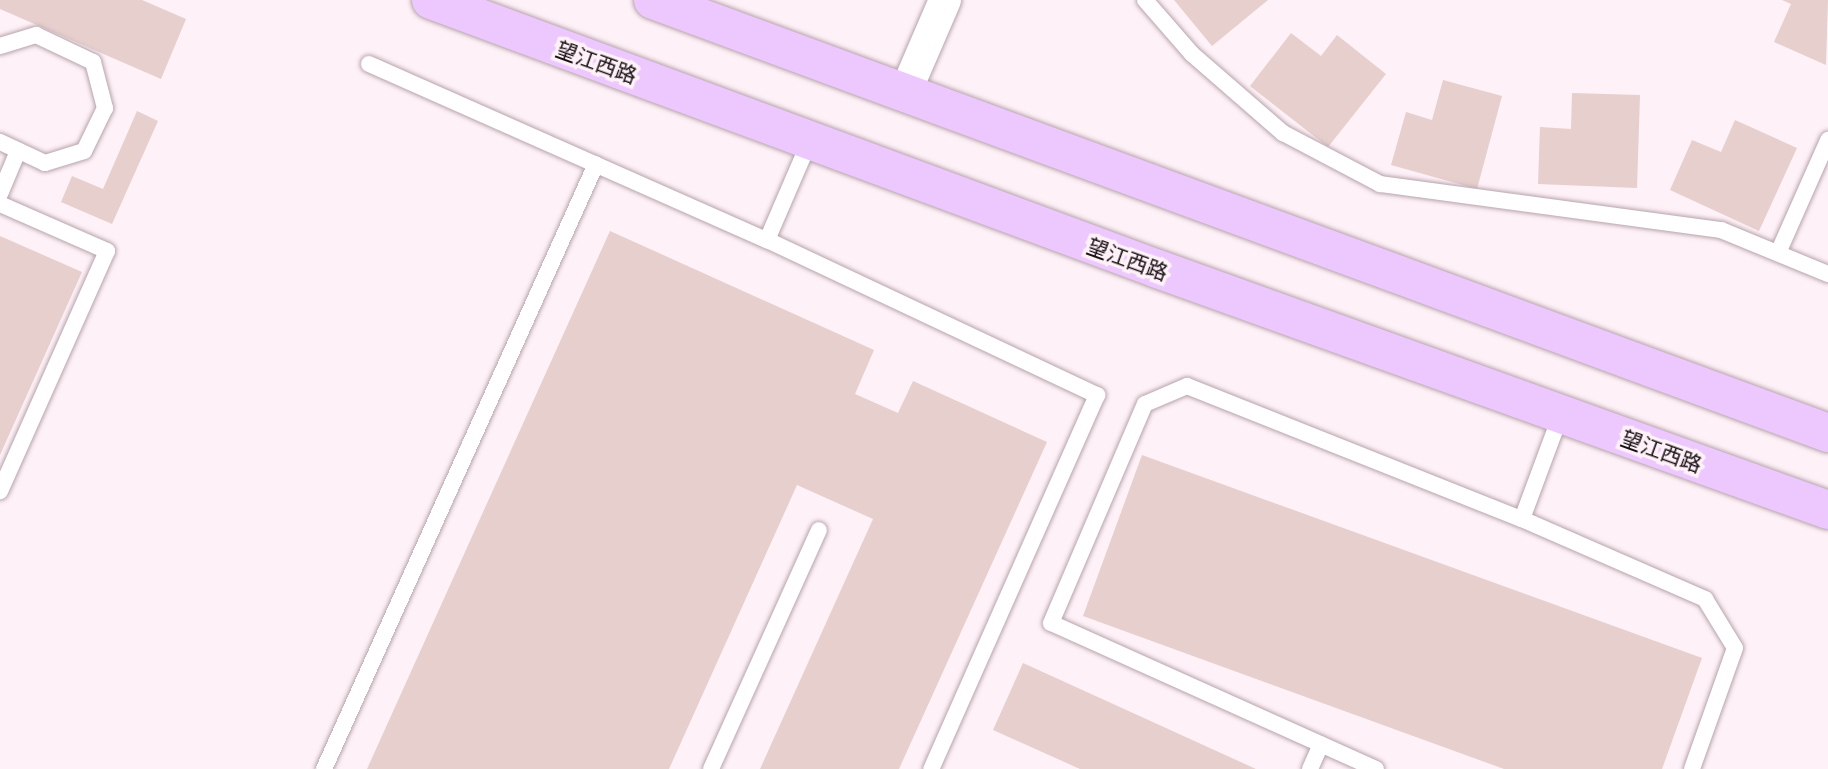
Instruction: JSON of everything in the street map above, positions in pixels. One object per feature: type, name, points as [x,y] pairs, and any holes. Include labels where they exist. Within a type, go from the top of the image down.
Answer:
[{"type":"main road","name":"望江西路","points":[[431,0],[1828,510]]},
{"type":"main road","points":[[653,0],[1828,433]]},
{"type":"street","points":[[905,93],[946,0]]},
{"type":"lane","points":[[1145,0],[1192,54],[1283,133],[1380,184],[1721,230],[1828,274]]},
{"type":"lane","points":[[0,46],[36,35],[93,62],[105,108],[84,151],[45,163],[0,142]]},
{"type":"lane","points":[[369,64],[767,240],[1097,395],[931,769]]},
{"type":"lane","points":[[767,240],[810,140]]},
{"type":"lane","points":[[1779,253],[1828,140]]},
{"type":"lane","points":[[0,194],[18,151]]},
{"type":"lane","points":[[324,769],[596,164]]},
{"type":"lane","points":[[0,204],[107,251],[0,491]]},
{"type":"lane","points":[[1376,769],[1051,623],[1145,404],[1187,386],[1522,519],[1705,599],[1735,648],[1692,769]]},
{"type":"lane","points":[[1522,519],[1561,414]]},
{"type":"lane","points":[[711,769],[819,530]]},
{"type":"lane","points":[[1311,769],[1321,744]]},
{"type":"building","points":[[0,0],[142,0],[186,19],[161,79],[0,9]]},
{"type":"building","points":[[1174,0],[1268,0],[1212,46]]},
{"type":"building","points":[[1782,0],[1828,0],[1826,65],[1774,42],[1791,4]]},
{"type":"building","points":[[1291,33],[1321,56],[1337,35],[1386,74],[1328,147],[1250,86]]},
{"type":"building","points":[[1443,80],[1502,96],[1477,189],[1391,165],[1406,112],[1432,120]]},
{"type":"building","points":[[1572,93],[1640,95],[1637,188],[1538,184],[1540,127],[1571,129]]},
{"type":"building","points":[[137,111],[158,121],[112,224],[61,202],[72,176],[103,189]]},
{"type":"building","points":[[1735,120],[1797,148],[1759,231],[1670,190],[1692,140],[1721,152]]},
{"type":"building","points":[[610,231],[874,350],[855,394],[898,413],[913,381],[1047,442],[899,769],[760,769],[873,519],[797,485],[669,769],[367,769]]},
{"type":"building","points":[[0,236],[82,272],[0,455]]},
{"type":"building","points":[[1142,455],[1702,658],[1662,769],[1504,769],[1083,616]]},
{"type":"building","points":[[1023,663],[1256,769],[1080,769],[993,730]]}]
